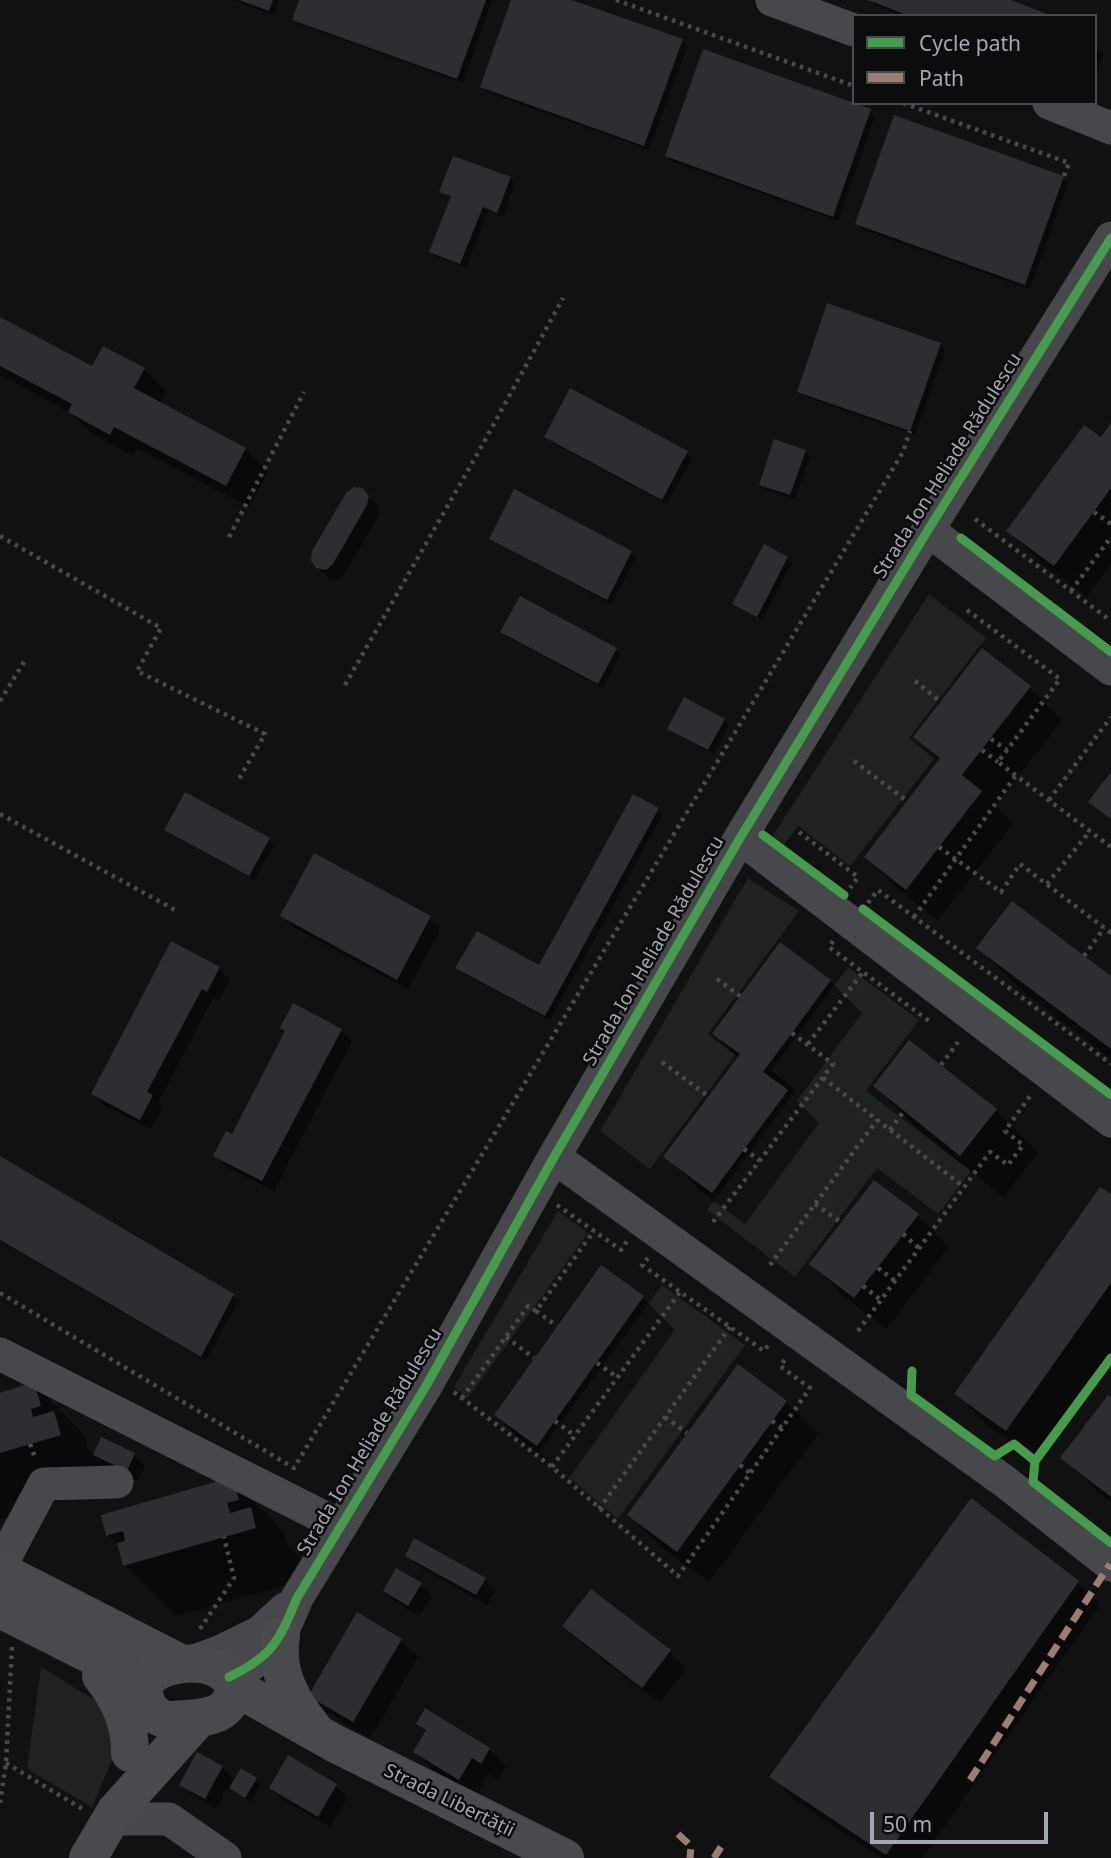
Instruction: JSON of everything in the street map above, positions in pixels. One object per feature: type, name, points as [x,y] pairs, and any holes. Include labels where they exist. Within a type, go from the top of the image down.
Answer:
[{"type":"main road","points":[[0,1569],[221,1670],[221,1698],[107,1816]]},
{"type":"main road","points":[[19,1625],[113,1666],[163,1719],[221,1698]]},
{"type":"main road","points":[[19,1625],[100,1675],[117,1697],[126,1719],[130,1753]]},
{"type":"main road","points":[[281,1636],[280,1666],[287,1691],[326,1739]]},
{"type":"main road","points":[[88,1858],[130,1753],[147,1680],[154,1672],[189,1655]]},
{"type":"main road","name":"Strada Libertății","points":[[221,1698],[326,1739],[565,1858]]},
{"type":"street","points":[[772,0],[852,29]]},
{"type":"street","points":[[1054,105],[1111,128]]},
{"type":"street","name":"Strada Ion Heliade Rădulescu","points":[[221,1698],[268,1653],[281,1636],[297,1598],[426,1386],[554,1157],[740,838],[1111,238]]},
{"type":"street","points":[[928,530],[1111,669]]},
{"type":"street","points":[[740,838],[1111,1121]]},
{"type":"street","points":[[554,1157],[1004,1481],[1111,1565]]},
{"type":"street","points":[[0,1354],[341,1525]]},
{"type":"street","points":[[0,1569],[44,1484],[117,1482]]},
{"type":"street","name":"Strada Ion Heliade Rădulescu","points":[[189,1655],[219,1652],[260,1633],[297,1598]]},
{"type":"street","points":[[107,1816],[169,1819],[225,1858]]},
{"type":"path","points":[[616,0],[852,85]]},
{"type":"path","points":[[909,105],[1069,163],[1063,176]]},
{"type":"path","points":[[345,685],[563,298]]},
{"type":"path","points":[[229,537],[304,392]]},
{"type":"path","points":[[0,1293],[294,1468],[903,452],[910,431]]},
{"type":"path","points":[[1094,512],[1111,524]]},
{"type":"path","points":[[975,519],[1111,621]]},
{"type":"path","points":[[0,536],[160,628],[137,671],[265,734],[239,779]]},
{"type":"path","points":[[1071,591],[1111,537]]},
{"type":"path","points":[[967,610],[1059,679],[998,762]]},
{"type":"path","points":[[0,701],[24,662]]},
{"type":"path","points":[[915,681],[941,702]]},
{"type":"path","points":[[1049,800],[1111,717]]},
{"type":"path","points":[[990,739],[1007,750]]},
{"type":"path","points":[[982,750],[1111,847]]},
{"type":"path","points":[[854,761],[906,801]]},
{"type":"path","points":[[914,917],[1016,775]]},
{"type":"path","points":[[0,814],[177,911]]},
{"type":"path","points":[[1047,884],[1090,831]]},
{"type":"path","points":[[799,832],[858,877],[841,893]]},
{"type":"path","points":[[939,847],[1000,892],[1020,864],[1111,933]]},
{"type":"path","points":[[874,917],[863,909],[878,890],[1111,1064]]},
{"type":"path","points":[[1084,956],[1104,928]]},
{"type":"path","points":[[835,939],[829,947],[937,1027]]},
{"type":"path","points":[[808,1044],[863,972]]},
{"type":"path","points":[[717,979],[740,996]]},
{"type":"path","points":[[713,1223],[833,1064],[792,1033]]},
{"type":"path","points":[[948,1035],[969,1050]]},
{"type":"path","points":[[941,1065],[958,1042]]},
{"type":"path","points":[[662,1062],[708,1096]]},
{"type":"path","points":[[823,1078],[964,1187]]},
{"type":"path","points":[[858,1331],[990,1152],[1008,1165],[1023,1144],[1005,1131],[1030,1096],[1020,1089]]},
{"type":"path","points":[[890,1130],[904,1111]]},
{"type":"path","points":[[770,1265],[877,1120]]},
{"type":"path","points":[[744,1149],[760,1161]]},
{"type":"path","points":[[548,1199],[621,1250],[635,1231]]},
{"type":"path","points":[[815,1204],[842,1223]]},
{"type":"path","points":[[536,1311],[593,1231]]},
{"type":"path","points":[[903,1234],[919,1248]]},
{"type":"path","points":[[649,1255],[642,1265],[764,1351],[775,1335]]},
{"type":"path","points":[[877,1268],[895,1281]]},
{"type":"path","points":[[863,1286],[881,1300]]},
{"type":"path","points":[[552,1467],[680,1292]]},
{"type":"path","points":[[462,1398],[528,1306],[557,1326]]},
{"type":"path","points":[[599,1508],[730,1327]]},
{"type":"path","points":[[506,1337],[534,1358]]},
{"type":"path","points":[[453,1391],[552,1467],[678,1576],[810,1388],[780,1367],[793,1348]]},
{"type":"path","points":[[597,1363],[617,1377]]},
{"type":"path","points":[[665,1417],[687,1433]]},
{"type":"path","points":[[555,1421],[575,1436]]},
{"type":"path","points":[[772,1421],[782,1428]]},
{"type":"path","points":[[740,1465],[750,1473]]},
{"type":"path","points":[[189,1655],[234,1578],[224,1537]]},
{"type":"path","points":[[0,1803],[19,1625]]},
{"type":"path","points":[[6,1763],[107,1816]]},
{"type":"shaded area","points":[[929,594],[986,638],[909,738],[934,759],[850,866],[798,826],[784,845],[772,837]]},
{"type":"shaded area","points":[[748,878],[799,911],[708,1034],[735,1055],[650,1169],[600,1131]]},
{"type":"shaded area","points":[[848,967],[919,1020],[866,1091],[971,1171],[938,1214],[877,1168],[795,1277],[707,1210],[796,1090],[771,1070]]},
{"type":"shaded area","points":[[558,1211],[588,1233],[468,1398],[454,1387]]},
{"type":"shaded area","points":[[662,1285],[745,1345],[618,1519],[539,1452]]},
{"type":"shaded area","points":[[41,1667],[106,1707],[112,1760],[92,1807],[27,1769]]},
{"type":"building","points":[[239,0],[273,0],[269,11]]},
{"type":"building","points":[[299,0],[486,0],[457,79],[292,20]]},
{"type":"building","points":[[511,0],[572,0],[683,39],[644,146],[480,87]]},
{"type":"building","points":[[868,0],[1011,0],[1047,14],[904,14]]},
{"type":"building","points":[[703,49],[852,102],[852,105],[871,109],[833,217],[665,156]]},
{"type":"building","points":[[894,115],[1064,176],[1025,285],[855,224]]},
{"type":"building","points":[[453,156],[511,177],[497,213],[483,207],[460,264],[429,252],[451,196],[439,192]]},
{"type":"building","points":[[827,303],[941,343],[910,431],[797,392]]},
{"type":"building","points":[[0,317],[92,366],[103,346],[145,368],[134,388],[246,448],[226,486],[114,427],[110,435],[68,412],[72,404],[0,366]]},
{"type":"building","points":[[570,388],[688,451],[662,500],[544,437]]},
{"type":"building","points":[[1111,423],[1111,488],[1054,566],[1006,531],[1084,425],[1101,437]]},
{"type":"building","points":[[774,439],[806,450],[790,495],[759,485]]},
{"type":"building","points":[[354,487],[363,488],[369,496],[367,505],[333,564],[326,570],[316,568],[311,561],[312,551],[346,493]]},
{"type":"building","points":[[514,489],[632,551],[607,600],[489,539]]},
{"type":"building","points":[[764,544],[788,557],[757,617],[732,604]]},
{"type":"building","points":[[520,596],[617,648],[598,684],[500,632]]},
{"type":"building","points":[[982,648],[1031,686],[962,775],[982,791],[906,890],[864,857],[940,758],[913,737]]},
{"type":"building","points":[[684,697],[725,719],[708,750],[667,729]]},
{"type":"building","points":[[1111,772],[1111,819],[1088,802]]},
{"type":"building","points":[[185,792],[270,838],[249,876],[164,830]]},
{"type":"building","points":[[633,794],[659,808],[545,1016],[455,968],[477,931],[539,965]]},
{"type":"building","points":[[314,853],[431,916],[397,980],[280,916]]},
{"type":"building","points":[[1012,901],[1111,976],[1111,1049],[976,948]]},
{"type":"building","points":[[171,941],[220,967],[207,992],[202,989],[147,1092],[153,1095],[140,1120],[91,1094]]},
{"type":"building","points":[[780,942],[831,980],[763,1072],[788,1090],[712,1193],[663,1157],[740,1054],[712,1034]]},
{"type":"building","points":[[293,1003],[342,1029],[262,1181],[213,1156],[226,1131],[232,1134],[285,1031],[280,1028]]},
{"type":"building","points":[[909,1040],[997,1109],[960,1156],[873,1086]]},
{"type":"building","points":[[0,1156],[234,1294],[201,1357],[0,1240]]},
{"type":"building","points":[[874,1180],[919,1214],[854,1298],[809,1264]]},
{"type":"building","points":[[1100,1187],[1111,1194],[1111,1283],[1006,1431],[954,1394]]},
{"type":"building","points":[[601,1265],[644,1296],[537,1446],[494,1415]]},
{"type":"building","points":[[738,1364],[787,1401],[677,1552],[627,1515]]},
{"type":"building","points":[[34,1382],[41,1406],[31,1409],[33,1417],[54,1411],[61,1435],[0,1453],[0,1393]]},
{"type":"building","points":[[1108,1395],[1111,1397],[1111,1497],[1060,1458]]},
{"type":"building","points":[[101,1437],[135,1453],[127,1471],[93,1455]]},
{"type":"building","points":[[232,1477],[239,1500],[227,1503],[230,1513],[251,1507],[256,1528],[123,1566],[117,1543],[125,1541],[123,1531],[106,1536],[101,1515]]},
{"type":"building","points":[[971,1498],[1079,1581],[886,1855],[769,1777]]},
{"type":"building","points":[[414,1538],[486,1578],[476,1595],[405,1556]]},
{"type":"building","points":[[396,1568],[422,1583],[408,1606],[383,1591]]},
{"type":"building","points":[[591,1589],[671,1650],[642,1688],[562,1626]]},
{"type":"building","points":[[357,1612],[402,1639],[353,1722],[308,1696]]},
{"type":"building","points":[[425,1708],[490,1748],[481,1764],[472,1758],[459,1780],[413,1752],[426,1730],[416,1724]]},
{"type":"building","points":[[197,1752],[223,1766],[205,1799],[179,1785]]},
{"type":"building","points":[[288,1755],[337,1784],[318,1817],[269,1788]]},
{"type":"building","points":[[241,1768],[257,1778],[245,1798],[229,1788]]},
{"type":"marked path","points":[[970,1780],[1110,1564]]},
{"type":"marked path","points":[[678,1834],[691,1846],[690,1858]]},
{"type":"marked path","points":[[714,1858],[721,1847]]},
{"type":"cycle path","points":[[229,1677],[256,1662],[273,1646],[297,1598],[426,1386],[554,1157],[740,838],[1111,238]]},
{"type":"cycle path","points":[[961,538],[1111,652]]},
{"type":"cycle path","points":[[763,835],[844,895]]},
{"type":"cycle path","points":[[863,909],[1111,1095]]},
{"type":"cycle path","points":[[1035,1461],[1111,1358]]},
{"type":"cycle path","points":[[912,1371],[911,1395],[995,1456],[1014,1444],[1035,1461],[1033,1482],[1111,1543]]}]
